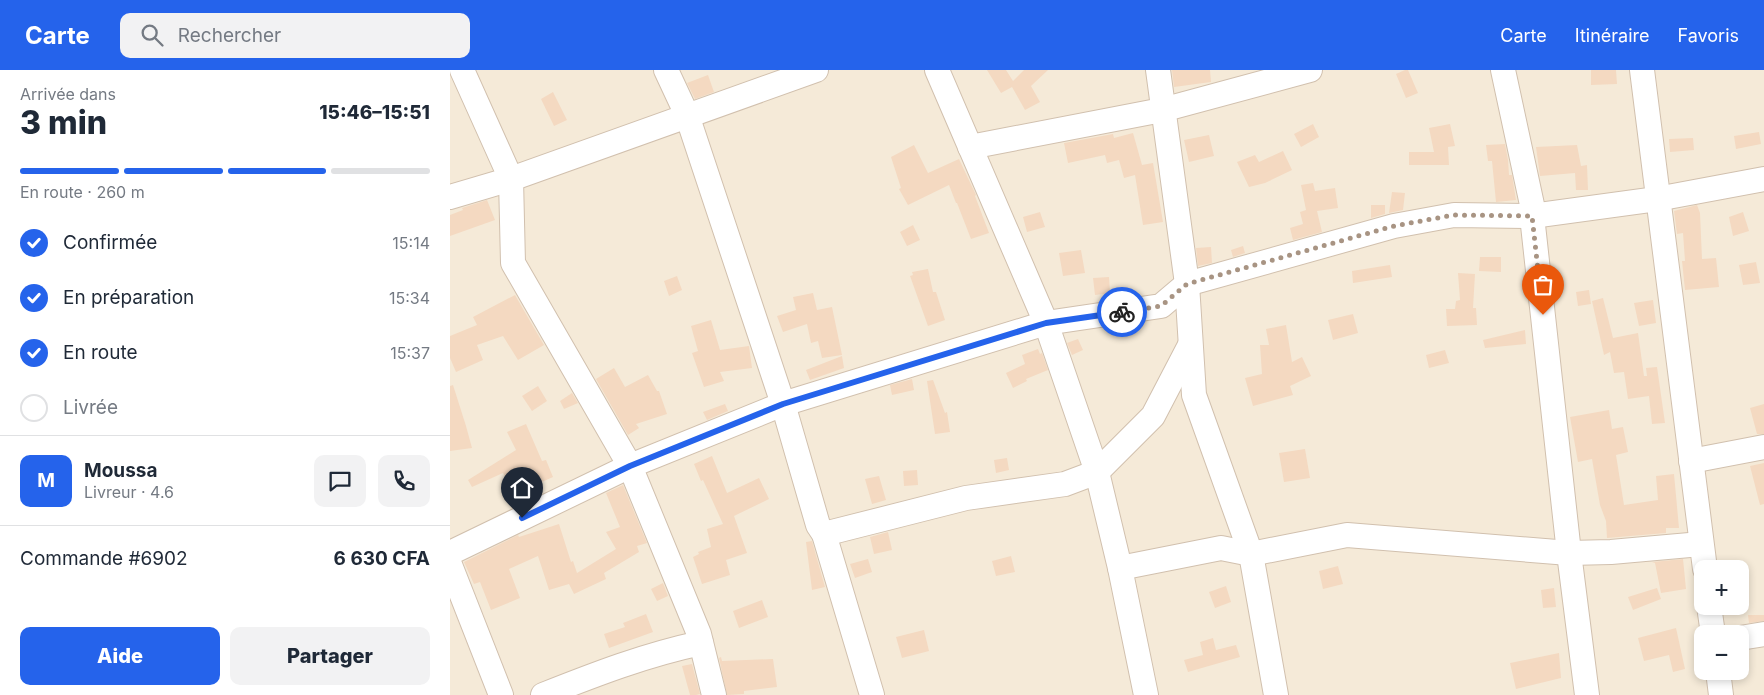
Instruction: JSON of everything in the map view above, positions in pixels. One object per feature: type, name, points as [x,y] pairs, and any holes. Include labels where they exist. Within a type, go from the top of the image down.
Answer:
[{"type":"street","points":[[462,70],[511,178],[513,263],[630,466],[699,634],[714,695]]},
{"type":"street","points":[[666,70],[687,115],[783,404],[818,525],[824,534],[872,695]]},
{"type":"street","points":[[450,197],[511,178],[816,70]]},
{"type":"street","points":[[937,70],[1046,323],[1097,472],[1120,568],[1146,695]]},
{"type":"street","points":[[1158,70],[1187,284],[1194,395],[1251,554],[1276,695]]},
{"type":"street","points":[[970,147],[1162,110],[1310,70]]},
{"type":"street","points":[[1503,70],[1534,214],[1532,216],[1569,553],[1587,695]]},
{"type":"street","points":[[1642,70],[1704,560]]},
{"type":"street","points":[[450,553],[630,466],[783,404],[1046,323],[1161,306],[1187,284],[1394,226],[1454,215],[1532,216],[1657,199],[1764,179]]},
{"type":"street","points":[[824,534],[966,498],[1065,484],[1097,472],[1153,416],[1191,344]]},
{"type":"street","points":[[1691,461],[1764,447]]},
{"type":"street","points":[[1120,568],[1220,548],[1251,554],[1348,535],[1569,553],[1610,552],[1702,544]]},
{"type":"street","points":[[450,566],[501,695]]},
{"type":"street","points":[[1749,636],[1764,634]]},
{"type":"street","points":[[543,695],[622,664],[701,643]]},
{"type":"street","points":[[1719,680],[1721,695]]},
{"type":"shaded area","points":[[450,70],[1764,70],[1764,695],[450,695]]},
{"type":"building","points":[[987,70],[1006,70],[1013,81],[1024,70],[1048,70],[1031,86],[1040,102],[1025,110],[1012,87],[1001,93]]},
{"type":"building","points":[[1172,70],[1210,70],[1211,82],[1174,87]]},
{"type":"building","points":[[1408,70],[1418,93],[1406,98],[1396,74]]},
{"type":"building","points":[[1591,70],[1616,70],[1617,84],[1591,85]]},
{"type":"building","points":[[708,75],[714,92],[695,99],[687,83]]},
{"type":"building","points":[[553,92],[567,120],[554,126],[541,99]]},
{"type":"building","points":[[1313,124],[1319,137],[1301,147],[1294,134]]},
{"type":"building","points":[[1450,124],[1455,146],[1448,147],[1449,165],[1409,165],[1409,152],[1434,152],[1429,128]]},
{"type":"building","points":[[1759,132],[1761,144],[1736,149],[1734,136]]},
{"type":"building","points":[[1133,133],[1142,165],[1153,163],[1163,222],[1143,225],[1135,175],[1124,178],[1119,160],[1107,163],[1105,155],[1068,163],[1064,143],[1113,134],[1114,138]]},
{"type":"building","points":[[1209,135],[1214,156],[1189,162],[1184,140]]},
{"type":"building","points":[[1693,138],[1694,150],[1670,152],[1669,139]]},
{"type":"building","points":[[1505,144],[1509,175],[1512,175],[1516,200],[1496,202],[1492,161],[1488,161],[1486,145]]},
{"type":"building","points":[[914,145],[928,173],[959,159],[976,195],[989,233],[971,239],[949,185],[908,205],[899,189],[901,188],[891,157]]},
{"type":"building","points":[[1577,145],[1581,166],[1587,165],[1588,190],[1576,190],[1575,173],[1540,176],[1536,147]]},
{"type":"building","points":[[1283,151],[1292,170],[1265,183],[1249,187],[1237,162],[1255,155],[1259,162]]},
{"type":"building","points":[[1313,183],[1315,191],[1335,188],[1338,208],[1317,211],[1322,232],[1293,240],[1290,228],[1303,224],[1300,212],[1306,210],[1301,185]]},
{"type":"building","points":[[1392,192],[1405,193],[1403,210],[1389,213]]},
{"type":"building","points":[[487,200],[495,220],[450,236],[450,215],[463,210],[462,208]]},
{"type":"building","points":[[1371,205],[1385,205],[1385,214],[1371,218]]},
{"type":"building","points":[[1697,205],[1700,213],[1702,259],[1716,258],[1719,287],[1685,290],[1682,261],[1685,261],[1683,233],[1677,234],[1674,211]]},
{"type":"building","points":[[1040,212],[1045,227],[1027,232],[1023,217]]},
{"type":"building","points":[[1743,212],[1749,231],[1733,236],[1729,217]]},
{"type":"building","points":[[913,225],[920,240],[907,246],[900,232]]},
{"type":"building","points":[[1243,246],[1245,253],[1233,257],[1231,250]]},
{"type":"building","points":[[1211,247],[1212,263],[1198,266],[1196,248]]},
{"type":"building","points":[[1081,250],[1085,273],[1063,276],[1059,253]]},
{"type":"building","points":[[1480,257],[1501,257],[1501,272],[1479,271]]},
{"type":"building","points":[[1756,262],[1760,283],[1743,285],[1739,265]]},
{"type":"building","points":[[1390,265],[1392,277],[1353,283],[1352,271]]},
{"type":"building","points":[[928,269],[933,292],[936,292],[945,320],[928,326],[910,276],[913,275],[912,272]]},
{"type":"building","points":[[1458,273],[1475,274],[1473,308],[1476,308],[1477,325],[1447,326],[1446,309],[1455,309],[1456,301],[1460,300]]},
{"type":"building","points":[[677,276],[682,290],[669,296],[664,281]]},
{"type":"building","points":[[1109,277],[1110,293],[1095,295],[1093,278]]},
{"type":"building","points":[[1589,290],[1591,304],[1578,306],[1576,292]]},
{"type":"building","points":[[813,293],[817,310],[832,307],[842,355],[822,358],[818,341],[811,343],[807,324],[783,332],[777,316],[796,310],[793,297]]},
{"type":"building","points":[[515,295],[544,345],[518,360],[503,336],[477,345],[483,360],[456,372],[450,358],[450,336],[477,325],[473,317]]},
{"type":"building","points":[[1603,298],[1613,338],[1638,333],[1644,376],[1647,376],[1646,368],[1657,367],[1665,423],[1652,424],[1649,396],[1628,399],[1624,372],[1614,373],[1610,352],[1604,355],[1592,301]]},
{"type":"building","points":[[1653,300],[1656,323],[1639,326],[1634,303]]},
{"type":"building","points":[[1353,314],[1358,333],[1333,340],[1328,320]]},
{"type":"building","points":[[711,320],[720,350],[749,346],[752,368],[720,372],[724,381],[704,387],[692,353],[698,351],[691,326]]},
{"type":"building","points":[[1286,325],[1292,362],[1302,357],[1311,376],[1290,386],[1293,395],[1253,406],[1245,378],[1262,374],[1260,345],[1269,345],[1266,329]]},
{"type":"building","points":[[1525,330],[1526,344],[1485,348],[1483,340]]},
{"type":"building","points":[[1078,339],[1083,350],[1072,355],[1067,343]]},
{"type":"building","points":[[1038,349],[1040,354],[1042,353],[1048,370],[1026,379],[1027,381],[1013,388],[1006,373],[1025,364],[1022,355]]},
{"type":"building","points":[[1445,350],[1449,363],[1429,368],[1426,355]]},
{"type":"building","points":[[842,356],[844,368],[810,380],[806,370]]},
{"type":"building","points":[[614,368],[625,387],[648,375],[657,391],[659,391],[667,414],[636,424],[639,428],[628,435],[596,379]]},
{"type":"building","points":[[912,379],[914,390],[892,395],[890,385]]},
{"type":"building","points":[[933,380],[945,413],[947,412],[950,432],[935,434],[927,381]]},
{"type":"building","points":[[453,385],[472,448],[450,451],[450,386]]},
{"type":"building","points":[[538,386],[547,401],[532,411],[522,396]]},
{"type":"building","points":[[572,393],[578,403],[564,409],[560,401]]},
{"type":"building","points":[[725,404],[728,411],[707,420],[703,412]]},
{"type":"building","points":[[1764,404],[1764,434],[1757,434],[1750,408]]},
{"type":"building","points":[[1609,410],[1612,429],[1623,427],[1628,452],[1616,455],[1624,505],[1658,500],[1656,476],[1674,474],[1679,528],[1666,528],[1666,533],[1607,538],[1606,521],[1600,505],[1592,459],[1578,462],[1570,417]]},
{"type":"building","points":[[526,424],[542,461],[546,460],[553,477],[515,494],[503,473],[472,487],[468,480],[516,450],[507,432]]},
{"type":"building","points":[[1305,449],[1310,478],[1284,482],[1279,453]]},
{"type":"building","points":[[712,456],[727,493],[759,478],[769,499],[734,516],[747,553],[726,560],[730,575],[702,584],[693,557],[699,554],[698,552],[711,547],[707,529],[723,524],[694,464]]},
{"type":"building","points":[[1007,458],[1009,470],[996,473],[994,460]]},
{"type":"building","points":[[1764,463],[1764,504],[1760,505],[1750,466]]},
{"type":"building","points":[[917,470],[918,485],[904,486],[903,471]]},
{"type":"building","points":[[879,476],[886,500],[872,504],[865,479]]},
{"type":"building","points":[[623,485],[647,543],[637,546],[639,552],[604,573],[606,579],[574,594],[569,584],[549,590],[538,556],[509,569],[520,598],[491,610],[480,582],[474,584],[464,562],[518,535],[519,537],[559,524],[571,562],[573,561],[577,573],[616,549],[606,532],[620,527],[606,493]]},
{"type":"building","points":[[888,532],[892,550],[874,554],[870,537]]},
{"type":"building","points":[[812,541],[825,587],[812,590],[806,542]]},
{"type":"building","points":[[1011,556],[1015,572],[996,576],[992,561]]},
{"type":"building","points":[[868,559],[872,572],[855,578],[850,564]]},
{"type":"building","points":[[1683,559],[1686,589],[1661,593],[1655,563],[1652,562]]},
{"type":"building","points":[[1338,566],[1343,584],[1323,589],[1319,571]]},
{"type":"building","points":[[663,583],[668,596],[657,601],[651,589]]},
{"type":"building","points":[[1226,586],[1231,602],[1215,608],[1209,592]]},
{"type":"building","points":[[1554,588],[1556,607],[1543,608],[1541,590]]},
{"type":"building","points":[[1657,588],[1661,599],[1633,610],[1628,597]]},
{"type":"building","points":[[762,600],[768,617],[739,628],[733,611]]},
{"type":"building","points":[[646,614],[653,632],[609,648],[604,634],[625,627],[623,623]]},
{"type":"building","points":[[1748,615],[1764,615],[1764,621],[1749,623]]},
{"type":"building","points":[[1676,628],[1685,669],[1673,672],[1669,655],[1644,661],[1638,638]]},
{"type":"building","points":[[924,630],[929,651],[902,658],[896,637]]},
{"type":"building","points":[[1213,638],[1216,650],[1236,645],[1240,657],[1188,672],[1184,660],[1203,655],[1200,642]]},
{"type":"building","points":[[1559,653],[1561,678],[1516,689],[1510,663]]},
{"type":"building","points":[[721,657],[722,661],[773,659],[777,687],[744,691],[744,694],[727,695],[719,658]]},
{"type":"building","points":[[692,664],[700,694],[696,695],[690,695],[682,666]]},
{"type":"way so far","points":[[1122,312],[1161,306],[1187,284],[1394,226],[1454,215],[1532,216],[1543,315]]},
{"type":"route","points":[[522,518],[630,466],[783,404],[1046,323],[1122,312]]}]
